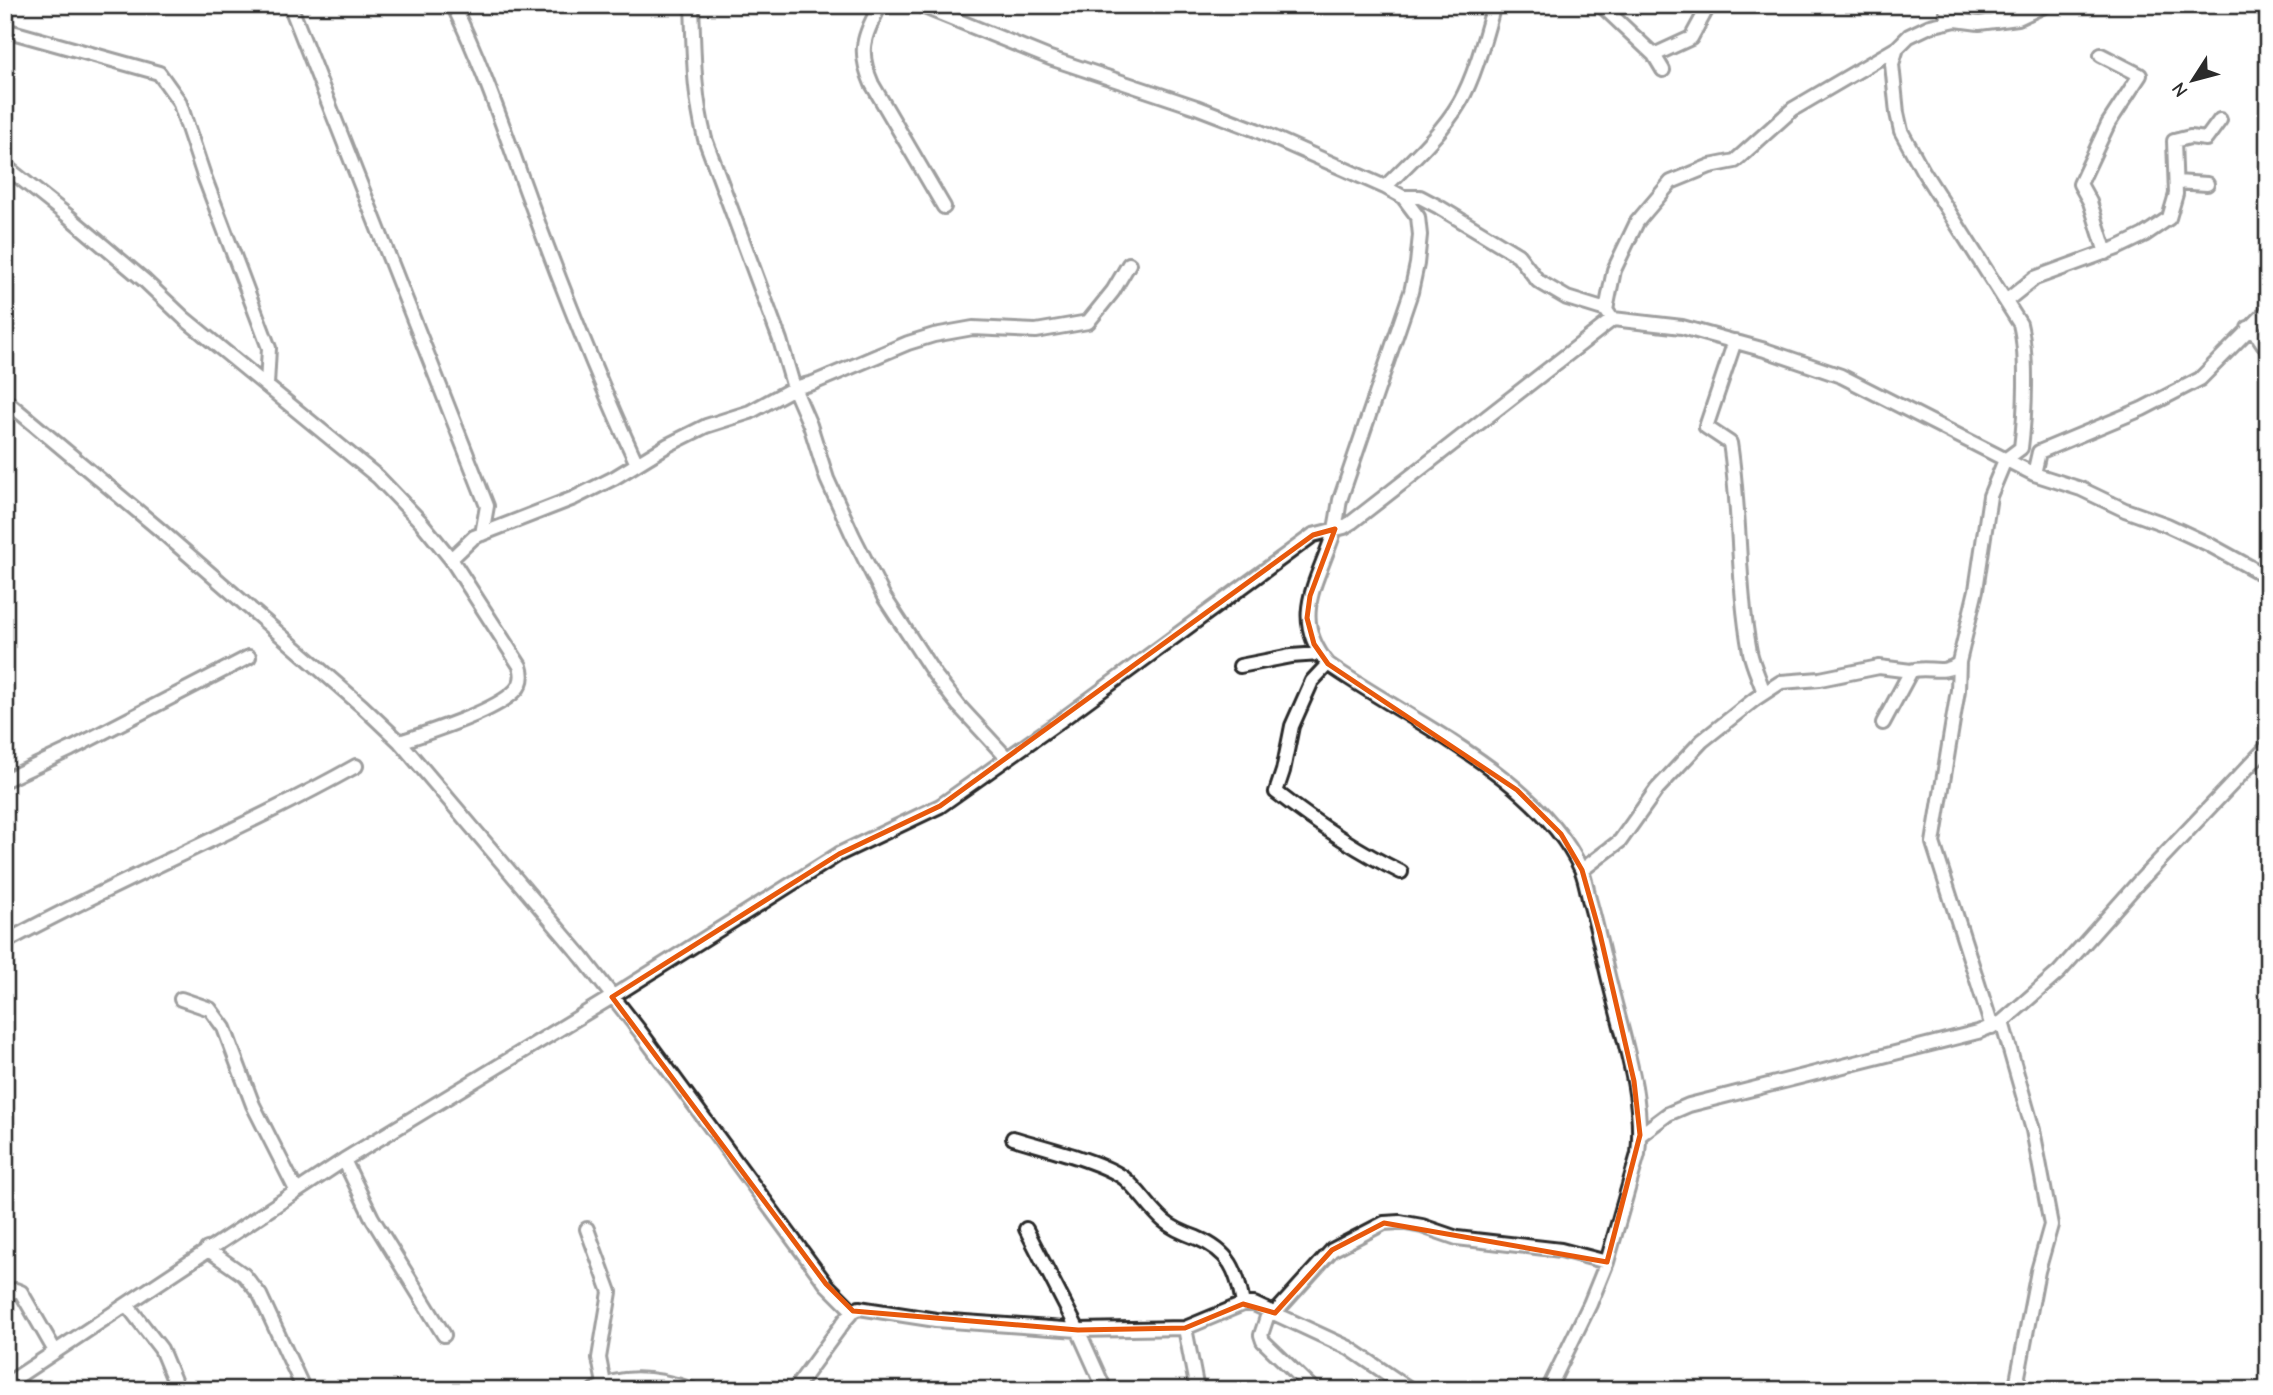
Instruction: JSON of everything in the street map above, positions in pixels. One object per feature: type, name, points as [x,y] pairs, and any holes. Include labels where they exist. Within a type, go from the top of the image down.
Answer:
[{"type":"street","points":[[290,5],[487,506],[482,534]]},
{"type":"street","points":[[453,5],[476,52],[606,397],[637,464]]},
{"type":"street","points":[[692,5],[693,74],[705,139],[780,340],[827,479],[884,597],[935,675],[959,706],[1007,758]]},
{"type":"street","points":[[880,5],[866,37],[863,64],[944,207]]},
{"type":"street","points":[[919,5],[1050,58],[1244,125],[1385,187],[1403,197],[1418,217],[1420,235],[1417,264],[1410,292],[1340,500],[1335,529],[1310,596],[1307,618],[1314,644],[1324,659],[1464,750],[1517,790],[1540,809],[1561,834],[1582,870],[1600,934],[1607,974],[1634,1081],[1640,1135],[1638,1154],[1608,1262],[1548,1390]]},
{"type":"street","points":[[1385,187],[1425,146],[1460,102],[1481,51],[1494,5]]},
{"type":"street","points":[[1601,5],[1654,55],[1663,70]]},
{"type":"street","points":[[1654,55],[1691,38],[1709,5]]},
{"type":"street","points":[[1946,5],[1947,22]]},
{"type":"street","points":[[1997,21],[1999,5]]},
{"type":"street","points":[[5,1385],[344,1160],[612,997],[839,854],[940,806],[1313,535],[1352,523],[1609,314],[1614,270],[1637,222],[1671,182],[1710,166],[1735,161],[1793,108],[1897,48],[1909,36],[1930,26],[1956,20],[1979,23],[2018,18],[2046,5]]},
{"type":"street","points":[[5,30],[159,73],[178,101],[269,348],[267,385]]},
{"type":"street","points":[[1897,48],[1892,64],[1901,131],[1923,171],[2020,324],[2024,338],[2024,424],[2021,449],[2005,460],[1990,496],[1976,590],[1958,664],[1958,690],[1933,843],[2033,1130],[2051,1225],[2038,1270],[2017,1381],[2018,1390]]},
{"type":"street","points":[[2101,55],[2140,75],[2108,124],[2080,184],[2090,202],[2106,253]]},
{"type":"street","points":[[2006,301],[2035,278],[2106,253],[2144,235],[2169,218],[2176,194],[2174,141],[2190,137],[2206,139],[2220,120]]},
{"type":"street","points":[[5,166],[145,281],[185,319],[378,477],[421,522],[451,559],[520,666],[522,674],[514,692],[499,702],[466,718],[400,742]]},
{"type":"street","points":[[2176,182],[2207,184]]},
{"type":"street","points":[[1403,197],[1420,197],[1518,255],[1538,281],[1567,298],[1609,314],[1682,327],[1735,341],[1841,376],[2034,474],[2081,489],[2167,525],[2268,577]]},
{"type":"street","points":[[451,559],[467,543],[482,534],[574,498],[706,426],[750,412],[794,387],[813,383],[934,335],[973,328],[1036,331],[1088,322],[1113,291],[1129,264]]},
{"type":"street","points":[[2034,474],[2039,452],[2142,409],[2200,379],[2268,310]]},
{"type":"street","points":[[2248,328],[2258,336],[2268,351]]},
{"type":"street","points":[[1735,341],[1706,427],[1730,443],[1739,523],[1740,581],[1750,654],[1764,693]]},
{"type":"street","points":[[5,400],[170,538],[400,742],[582,957],[826,1284],[853,1311]]},
{"type":"street","points":[[1340,500],[1363,513]]},
{"type":"street","points":[[1240,666],[1291,656],[1324,659]]},
{"type":"street","points":[[5,780],[249,657]]},
{"type":"street","points":[[1324,659],[1311,681],[1292,726],[1276,792],[1322,828],[1401,872]]},
{"type":"street","points":[[1582,870],[1620,841],[1657,789],[1702,741],[1781,682],[1820,679],[1879,667],[1946,671],[1958,664]]},
{"type":"street","points":[[1883,723],[1911,671]]},
{"type":"street","points":[[1640,1135],[1668,1114],[1689,1105],[1997,1024],[2059,972],[2138,883],[2268,746]]},
{"type":"street","points":[[5,942],[68,907],[314,790],[356,766]]},
{"type":"street","points":[[181,999],[210,1009],[224,1028],[253,1105],[296,1190]]},
{"type":"street","points":[[1013,1138],[1068,1155],[1123,1177],[1165,1222],[1222,1252],[1238,1277],[1243,1304]]},
{"type":"street","points":[[344,1160],[372,1218],[444,1335]]},
{"type":"street","points":[[1314,1390],[1263,1341],[1261,1335],[1272,1312],[1332,1250],[1384,1223],[1399,1222],[1422,1226],[1457,1238],[1487,1243],[1561,1250],[1608,1262]]},
{"type":"street","points":[[587,1229],[610,1292],[599,1358],[599,1387],[621,1378],[637,1378],[693,1390]]},
{"type":"street","points":[[1026,1229],[1078,1330],[1105,1390]]},
{"type":"street","points":[[207,1250],[244,1275],[260,1295],[304,1390]]},
{"type":"street","points":[[5,1296],[16,1290],[20,1292],[55,1351]]},
{"type":"street","points":[[794,1390],[853,1311],[859,1308],[936,1320],[1078,1330],[1185,1328],[1243,1304],[1254,1304],[1349,1348],[1411,1390]]},
{"type":"street","points":[[128,1305],[161,1349],[178,1390]]},
{"type":"street","points":[[1185,1328],[1197,1390]]},
{"type":"highlighted area","points":[[1335,529],[1310,596],[1307,618],[1314,644],[1328,664],[1517,790],[1561,834],[1582,870],[1600,934],[1634,1081],[1640,1135],[1607,1262],[1384,1223],[1332,1250],[1275,1313],[1243,1304],[1185,1328],[1078,1330],[853,1311],[826,1284],[612,997],[839,854],[940,806],[1313,535]]}]
